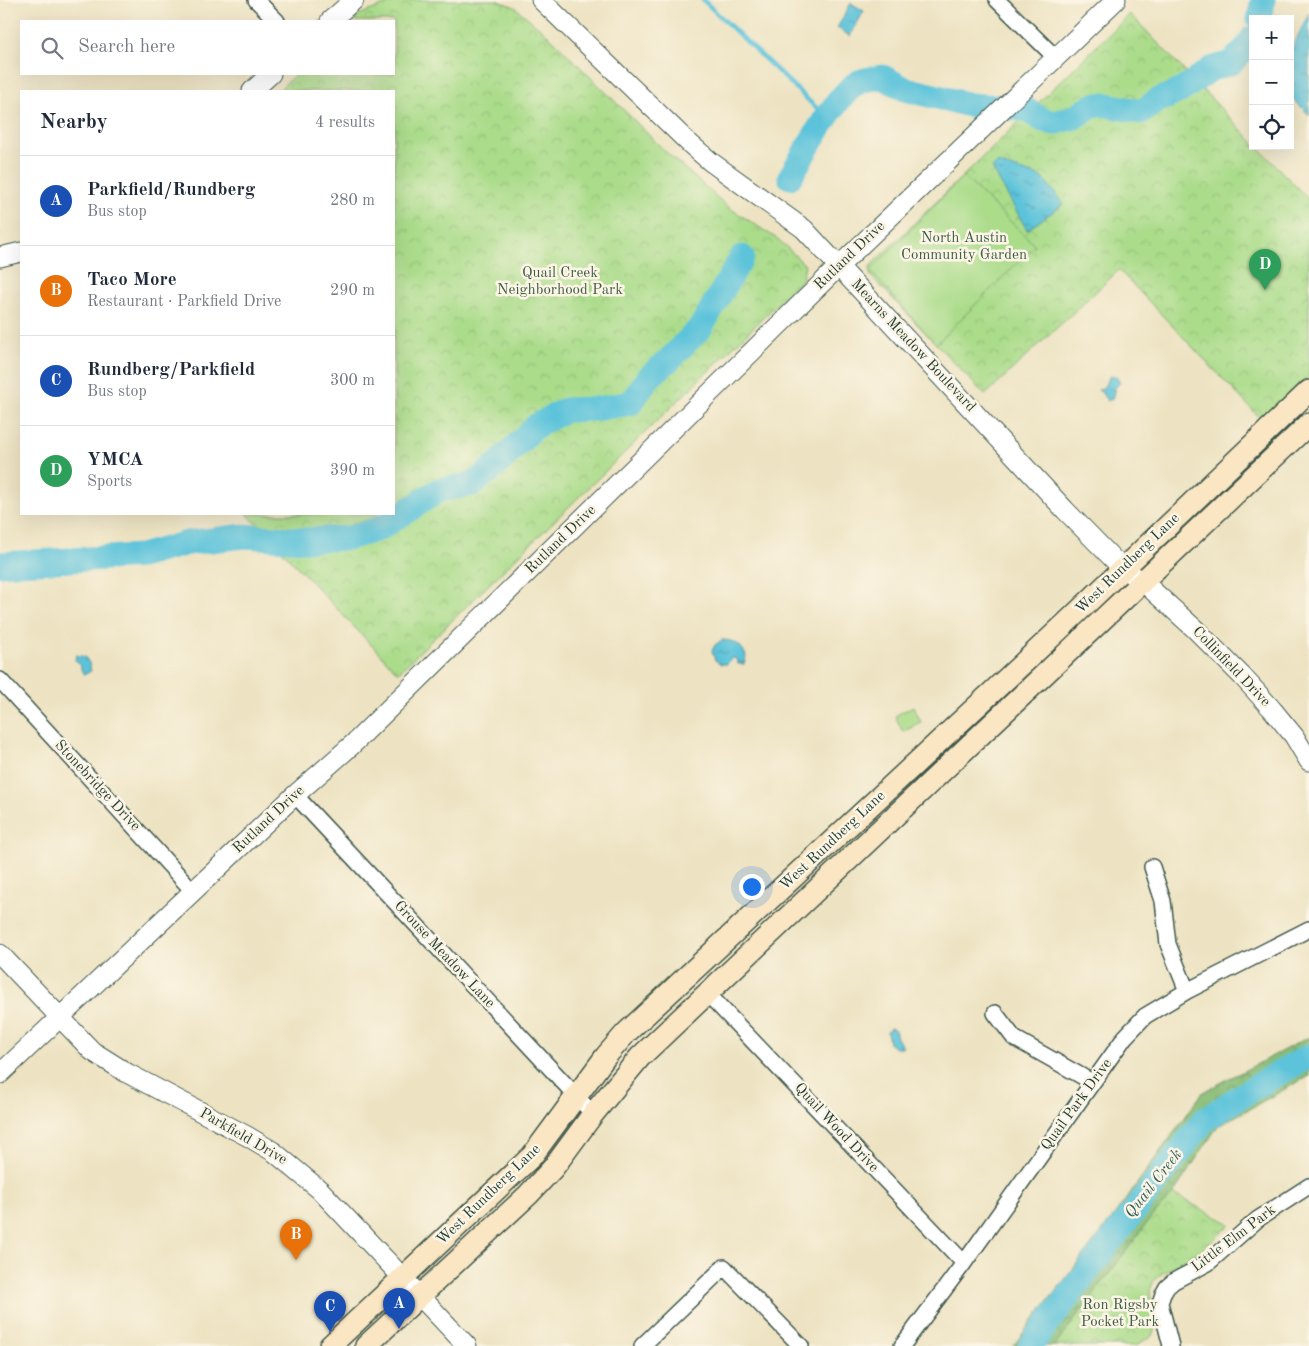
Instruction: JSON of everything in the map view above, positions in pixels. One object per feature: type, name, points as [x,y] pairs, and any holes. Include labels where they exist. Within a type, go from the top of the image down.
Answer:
[{"type":"main road","name":"West Rundberg Lane","points":[[330,1346],[532,1156],[626,1033],[1123,569],[1309,391]]},
{"type":"main road","name":"West Rundberg Lane","points":[[366,1346],[528,1195],[554,1167],[593,1114],[640,1057],[1309,424]]},
{"type":"main road","points":[[900,778],[915,797]]},
{"type":"street","points":[[256,0],[276,20]]},
{"type":"street","points":[[331,20],[354,0]]},
{"type":"street","name":"Mearns Meadow Boulevard","points":[[541,0],[689,143],[711,162],[804,229],[1065,510],[1123,569],[1142,581]]},
{"type":"street","points":[[997,0],[1056,58]]},
{"type":"street","name":"Rutland Drive","points":[[0,1074],[295,795],[358,739],[839,266],[1116,0]]},
{"type":"street","points":[[253,90],[270,75]]},
{"type":"street","points":[[0,257],[20,252]]},
{"type":"street","name":"Collinfield Drive","points":[[1142,581],[1195,629],[1259,695],[1294,736],[1309,761]]},
{"type":"street","name":"Stonebridge Drive","points":[[0,680],[193,891]]},
{"type":"street","name":"Grouse Meadow Lane","points":[[295,795],[593,1114]]},
{"type":"street","points":[[1152,867],[1163,901],[1168,944],[1186,991]]},
{"type":"street","name":"Quail Park Drive","points":[[902,1346],[964,1263],[1125,1037],[1145,1016],[1186,991],[1309,929]]},
{"type":"street","name":"Parkfield Drive","points":[[0,954],[81,1041],[106,1061],[247,1136],[281,1157],[320,1190],[467,1346]]},
{"type":"street","name":"Quail Wood Drive","points":[[708,993],[964,1263]]},
{"type":"street","points":[[995,1013],[1014,1038],[1092,1082]]},
{"type":"street","name":"Little Elm Park","points":[[1171,1346],[1160,1303],[1163,1294],[1174,1281],[1208,1263],[1258,1218],[1308,1189]]},
{"type":"street","points":[[642,1346],[724,1267],[801,1346]]},
{"type":"green space","name":"Quail Creek Neighborhood Park","points":[[398,0],[496,0],[515,7],[548,35],[667,153],[728,207],[779,240],[805,265],[802,280],[398,673],[248,515],[395,515],[395,90],[279,90],[295,75],[395,75],[395,20],[354,20],[361,14]]},
{"type":"green space","points":[[1130,14],[1249,138],[1249,150],[1261,150],[1309,200],[1309,376],[1262,420],[1119,270],[985,395],[870,275],[870,266]]},
{"type":"green space","name":"North Austin Community Garden","points":[[963,176],[1035,245],[936,344],[870,271]]},
{"type":"green space","points":[[913,706],[921,722],[903,732],[895,716]]},
{"type":"green space","points":[[1309,1037],[1309,1076],[1218,1126],[1173,1194],[1151,1218],[1055,1346],[1013,1346],[1111,1220],[1203,1092]]},
{"type":"green space","name":"Ron Rigsby Pocket Park","points":[[1173,1194],[1230,1224],[1197,1253],[1158,1276],[1153,1282],[1150,1291],[1155,1328],[1152,1336],[1135,1346],[1055,1346],[1151,1218]]},
{"type":"water","points":[[851,3],[864,11],[850,36],[837,28]]},
{"type":"water","points":[[1309,13],[1309,115],[1294,100],[1294,44]]},
{"type":"water","points":[[997,163],[1042,177],[1064,204],[1027,230],[992,168]]},
{"type":"water","points":[[1110,376],[1116,376],[1120,383],[1115,388],[1112,399],[1107,401],[1098,390],[1103,388]]},
{"type":"water","points":[[722,640],[734,642],[740,646],[746,656],[744,664],[738,664],[736,659],[733,658],[727,664],[721,664],[715,660],[712,651],[715,645]]},
{"type":"water","points":[[76,655],[85,657],[91,671],[84,674],[82,672],[80,665],[75,660]]},
{"type":"water","points":[[890,1028],[895,1030],[897,1038],[903,1047],[895,1048],[889,1043],[887,1032]]},
{"type":"waterway","points":[[703,0],[827,118]]},
{"type":"waterway","points":[[1260,15],[1263,0]]},
{"type":"waterway","points":[[790,177],[831,111],[850,89],[862,81],[883,77],[905,89],[970,105],[1025,109],[1041,119],[1054,123],[1075,117],[1094,105],[1107,105],[1141,112],[1157,101],[1182,90],[1211,69],[1231,63],[1249,44]]},
{"type":"waterway","points":[[0,564],[141,556],[187,543],[244,536],[305,540],[348,538],[379,529],[439,490],[473,484],[497,465],[536,426],[565,410],[595,409],[631,403],[648,378],[670,359],[701,327],[742,257]]},
{"type":"waterway","name":"Quail Creek","points":[[1030,1346],[1204,1120],[1253,1088],[1309,1056]]},
{"type":"place","name":"YMCA","points":[[1265,290]]},
{"type":"place","name":"Taco More","points":[[296,1260]]},
{"type":"place","name":"Parkfield/Rundberg","points":[[399,1329]]},
{"type":"place","name":"Rundberg/Parkfield","points":[[330,1332]]}]
